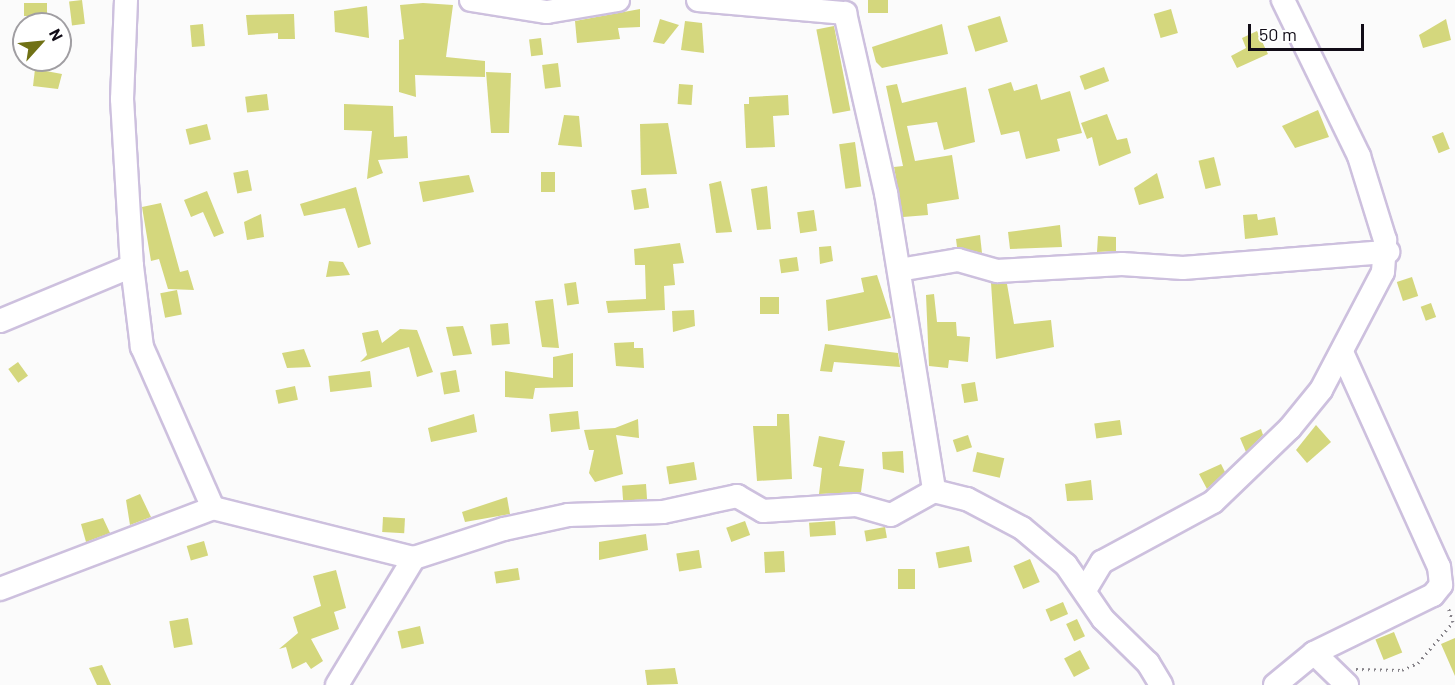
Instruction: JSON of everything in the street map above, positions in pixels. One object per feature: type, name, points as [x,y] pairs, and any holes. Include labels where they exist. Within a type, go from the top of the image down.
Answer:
[{"type":"street","points":[[126,0],[122,99],[132,266],[142,348],[213,508]]},
{"type":"street","points":[[471,0],[547,12],[618,0]]},
{"type":"street","points":[[698,0],[844,7],[899,270],[934,491]]},
{"type":"street","points":[[1085,590],[1102,562],[1213,502],[1302,412],[1342,352],[1383,272],[1388,252],[1359,156],[1283,0]]},
{"type":"street","points":[[899,270],[958,260],[997,271],[1122,264],[1183,268],[1388,252]]},
{"type":"street","points":[[0,321],[132,266]]},
{"type":"street","points":[[1275,685],[1314,653],[1433,595],[1441,585],[1439,567],[1342,352]]},
{"type":"street","points":[[0,589],[213,508],[414,558],[504,528],[568,515],[663,512],[737,495],[763,511],[856,505],[891,515],[934,491],[967,499],[1022,528],[1066,565],[1161,685]]},
{"type":"street","points":[[337,685],[414,558]]},
{"type":"street","points":[[1314,653],[1342,680]]},
{"type":"path","points":[[1342,680],[1364,666],[1402,670],[1418,663],[1453,622],[1441,585]]},
{"type":"building","points":[[82,0],[85,24],[72,25],[69,2]]},
{"type":"building","points":[[868,0],[888,0],[888,13],[868,13]]},
{"type":"building","points":[[24,3],[47,3],[47,12],[24,12]]},
{"type":"building","points":[[423,3],[453,5],[446,57],[485,61],[485,77],[415,75],[416,97],[399,92],[399,40],[404,39],[400,5]]},
{"type":"building","points":[[367,6],[369,38],[335,32],[334,11]]},
{"type":"building","points":[[640,9],[640,27],[618,28],[620,39],[577,43],[575,21]]},
{"type":"building","points":[[1171,9],[1178,33],[1161,38],[1154,14]]},
{"type":"building","points":[[294,14],[295,39],[278,39],[278,33],[248,35],[246,15]]},
{"type":"building","points":[[1000,16],[1008,42],[975,52],[967,26]]},
{"type":"building","points":[[660,19],[679,25],[664,44],[653,42]]},
{"type":"building","points":[[1446,19],[1451,40],[1423,48],[1419,35]]},
{"type":"building","points":[[685,21],[702,23],[704,53],[681,50]]},
{"type":"building","points":[[203,24],[205,46],[192,47],[190,25]]},
{"type":"building","points":[[942,24],[948,54],[882,68],[876,62],[872,47]]},
{"type":"building","points":[[834,26],[850,110],[833,114],[816,29]]},
{"type":"building","points":[[1257,31],[1268,54],[1237,68],[1231,56],[1246,48],[1242,38]]},
{"type":"building","points":[[541,38],[543,55],[531,56],[529,39]]},
{"type":"building","points":[[558,63],[561,87],[545,89],[542,65]]},
{"type":"building","points":[[1104,67],[1109,81],[1085,90],[1080,76]]},
{"type":"building","points":[[35,72],[62,74],[58,89],[33,86]]},
{"type":"building","points":[[486,72],[511,73],[509,133],[491,133]]},
{"type":"building","points":[[1011,82],[1014,91],[1037,84],[1041,100],[1070,91],[1082,133],[1057,139],[1060,151],[1026,159],[1019,131],[1001,135],[988,89]]},
{"type":"building","points":[[679,84],[693,85],[692,105],[678,104]]},
{"type":"building","points":[[897,84],[902,103],[966,87],[975,142],[944,150],[937,122],[907,126],[915,161],[952,155],[959,199],[927,204],[928,215],[903,217],[894,167],[903,166],[886,86]]},
{"type":"building","points":[[267,94],[269,110],[247,113],[245,97]]},
{"type":"building","points":[[788,95],[789,115],[773,116],[775,147],[746,148],[744,104],[749,104],[749,97]]},
{"type":"building","points":[[344,104],[393,106],[394,137],[407,136],[408,158],[378,160],[383,173],[367,179],[372,131],[344,130]]},
{"type":"building","points":[[1318,110],[1329,137],[1295,148],[1282,126]]},
{"type":"building","points":[[1107,114],[1117,140],[1127,138],[1131,153],[1099,166],[1092,137],[1087,139],[1081,123]]},
{"type":"building","points":[[564,115],[579,116],[582,147],[558,145]]},
{"type":"building","points":[[668,123],[677,174],[641,175],[640,124]]},
{"type":"building","points":[[207,124],[211,140],[190,145],[186,129]]},
{"type":"building","points":[[1443,132],[1450,149],[1439,153],[1432,136]]},
{"type":"building","points":[[855,142],[861,187],[845,189],[839,144]]},
{"type":"building","points":[[1214,157],[1221,185],[1205,189],[1198,161]]},
{"type":"building","points":[[248,170],[252,191],[237,193],[233,173]]},
{"type":"building","points":[[541,172],[555,172],[555,192],[541,192]]},
{"type":"building","points":[[1157,173],[1164,198],[1139,205],[1134,188]]},
{"type":"building","points":[[469,175],[474,192],[423,202],[419,182]]},
{"type":"building","points":[[721,181],[732,232],[716,233],[709,184]]},
{"type":"building","points":[[767,186],[771,229],[757,230],[751,189]]},
{"type":"building","points":[[356,187],[371,244],[358,248],[345,208],[304,216],[300,204]]},
{"type":"building","points":[[646,188],[649,208],[634,210],[631,190]]},
{"type":"building","points":[[207,191],[224,233],[214,237],[203,212],[191,217],[184,200]]},
{"type":"building","points":[[161,203],[180,272],[188,270],[194,290],[168,289],[159,259],[151,261],[142,207]]},
{"type":"building","points":[[814,210],[817,231],[800,233],[797,212]]},
{"type":"building","points":[[261,214],[264,237],[247,240],[244,222]]},
{"type":"building","points":[[1257,214],[1258,220],[1275,217],[1278,235],[1245,239],[1243,215]]},
{"type":"building","points":[[1060,225],[1062,247],[1010,249],[1008,232]]},
{"type":"building","points":[[980,235],[982,253],[957,247],[956,239]]},
{"type":"building","points":[[1098,236],[1116,237],[1116,251],[1097,252]]},
{"type":"building","points":[[680,243],[684,263],[673,264],[675,285],[664,286],[665,310],[608,313],[606,301],[646,299],[645,265],[635,265],[634,249]]},
{"type":"building","points":[[831,246],[833,261],[820,264],[819,247]]},
{"type":"building","points":[[797,257],[799,271],[781,273],[779,260]]},
{"type":"building","points":[[329,261],[343,262],[350,275],[326,277]]},
{"type":"building","points":[[877,275],[891,318],[828,331],[826,300],[864,292],[861,278]]},
{"type":"building","points":[[1412,277],[1418,296],[1403,301],[1397,282]]},
{"type":"building","points":[[576,282],[579,304],[567,305],[564,284]]},
{"type":"building","points":[[991,283],[1007,284],[1014,324],[1051,320],[1054,347],[996,359]]},
{"type":"building","points":[[177,290],[182,315],[165,318],[160,293]]},
{"type":"building","points":[[934,294],[937,322],[956,322],[957,336],[970,337],[968,362],[949,360],[948,368],[929,366],[926,295]]},
{"type":"building","points":[[760,297],[779,297],[779,314],[760,314]]},
{"type":"building","points":[[553,299],[559,348],[542,347],[535,301]]},
{"type":"building","points":[[1431,303],[1436,317],[1426,321],[1421,307]]},
{"type":"building","points":[[694,310],[695,326],[673,332],[672,311]]},
{"type":"building","points":[[508,323],[510,344],[492,345],[490,325]]},
{"type":"building","points":[[463,326],[472,354],[453,356],[446,327]]},
{"type":"building","points":[[400,329],[417,330],[433,372],[417,377],[409,347],[360,362],[367,355],[362,333],[378,330],[382,343]]},
{"type":"building","points":[[634,342],[634,348],[643,348],[644,368],[616,366],[614,343]]},
{"type":"building","points":[[825,344],[898,353],[900,367],[834,362],[832,372],[820,371]]},
{"type":"building","points":[[304,349],[311,367],[287,368],[282,353]]},
{"type":"building","points":[[573,353],[573,387],[535,388],[533,399],[505,397],[505,371],[553,378],[553,357]]},
{"type":"building","points":[[18,362],[28,376],[18,383],[8,369]]},
{"type":"building","points":[[456,370],[460,392],[444,394],[440,373]]},
{"type":"building","points":[[370,371],[372,387],[330,392],[328,376]]},
{"type":"building","points":[[975,382],[978,401],[964,403],[961,384]]},
{"type":"building","points":[[295,386],[298,400],[278,404],[275,390]]},
{"type":"building","points":[[578,411],[580,429],[551,432],[549,414]]},
{"type":"building","points":[[474,414],[477,432],[431,442],[428,428]]},
{"type":"building","points":[[777,414],[789,414],[792,479],[757,481],[753,426],[777,426]]},
{"type":"building","points":[[638,419],[639,438],[616,435],[623,474],[595,482],[589,473],[594,450],[589,450],[584,430],[615,428]]},
{"type":"building","points":[[1120,420],[1122,435],[1096,438],[1094,424]]},
{"type":"building","points":[[1316,425],[1331,442],[1307,463],[1296,450]]},
{"type":"building","points":[[1261,429],[1263,435],[1246,452],[1240,438]]},
{"type":"building","points":[[968,435],[972,447],[957,452],[953,440]]},
{"type":"building","points":[[819,436],[845,441],[839,466],[864,469],[861,492],[819,494],[822,468],[813,466]]},
{"type":"building","points":[[903,451],[904,473],[883,469],[882,452]]},
{"type":"building","points":[[977,452],[1004,458],[1000,478],[973,471]]},
{"type":"building","points":[[694,462],[697,480],[669,484],[666,466]]},
{"type":"building","points":[[1221,464],[1225,472],[1207,489],[1199,474]]},
{"type":"building","points":[[1091,480],[1093,500],[1067,501],[1065,484]]},
{"type":"building","points":[[646,484],[647,499],[623,501],[622,486]]},
{"type":"building","points":[[140,494],[151,517],[130,525],[126,500]]},
{"type":"building","points":[[507,497],[510,514],[465,522],[462,512]]},
{"type":"building","points":[[383,517],[405,518],[404,533],[382,532]]},
{"type":"building","points":[[103,518],[110,533],[86,542],[81,524]]},
{"type":"building","points":[[745,521],[750,535],[731,542],[726,528]]},
{"type":"building","points":[[835,521],[836,535],[810,537],[809,523]]},
{"type":"building","points":[[885,527],[887,538],[866,541],[864,531]]},
{"type":"building","points":[[646,534],[648,550],[599,560],[599,542]]},
{"type":"building","points":[[204,541],[208,555],[191,560],[187,546]]},
{"type":"building","points":[[969,546],[972,562],[939,568],[936,552]]},
{"type":"building","points":[[699,550],[702,568],[679,571],[676,554]]},
{"type":"building","points":[[784,551],[785,572],[765,573],[764,552]]},
{"type":"building","points":[[1030,559],[1040,582],[1023,589],[1013,566]]},
{"type":"building","points":[[518,568],[520,580],[496,584],[494,572]]},
{"type":"building","points":[[898,569],[915,569],[915,589],[898,589]]},
{"type":"building","points":[[336,570],[346,608],[334,612],[339,629],[311,639],[323,661],[311,669],[306,662],[292,669],[286,647],[279,649],[298,633],[293,617],[321,606],[313,576]]},
{"type":"building","points":[[1063,602],[1068,614],[1051,621],[1046,609]]},
{"type":"building","points":[[188,618],[193,645],[174,648],[169,621]]},
{"type":"building","points":[[1077,619],[1085,636],[1074,641],[1066,624]]},
{"type":"building","points":[[420,626],[424,644],[402,649],[398,631]]},
{"type":"building","points":[[1394,632],[1402,652],[1384,660],[1375,639]]},
{"type":"building","points":[[1455,638],[1455,676],[1441,644]]},
{"type":"building","points":[[1080,650],[1090,669],[1074,677],[1064,658]]},
{"type":"building","points":[[102,665],[111,685],[97,685],[89,668]]},
{"type":"building","points":[[675,668],[678,684],[647,685],[645,670]]}]
